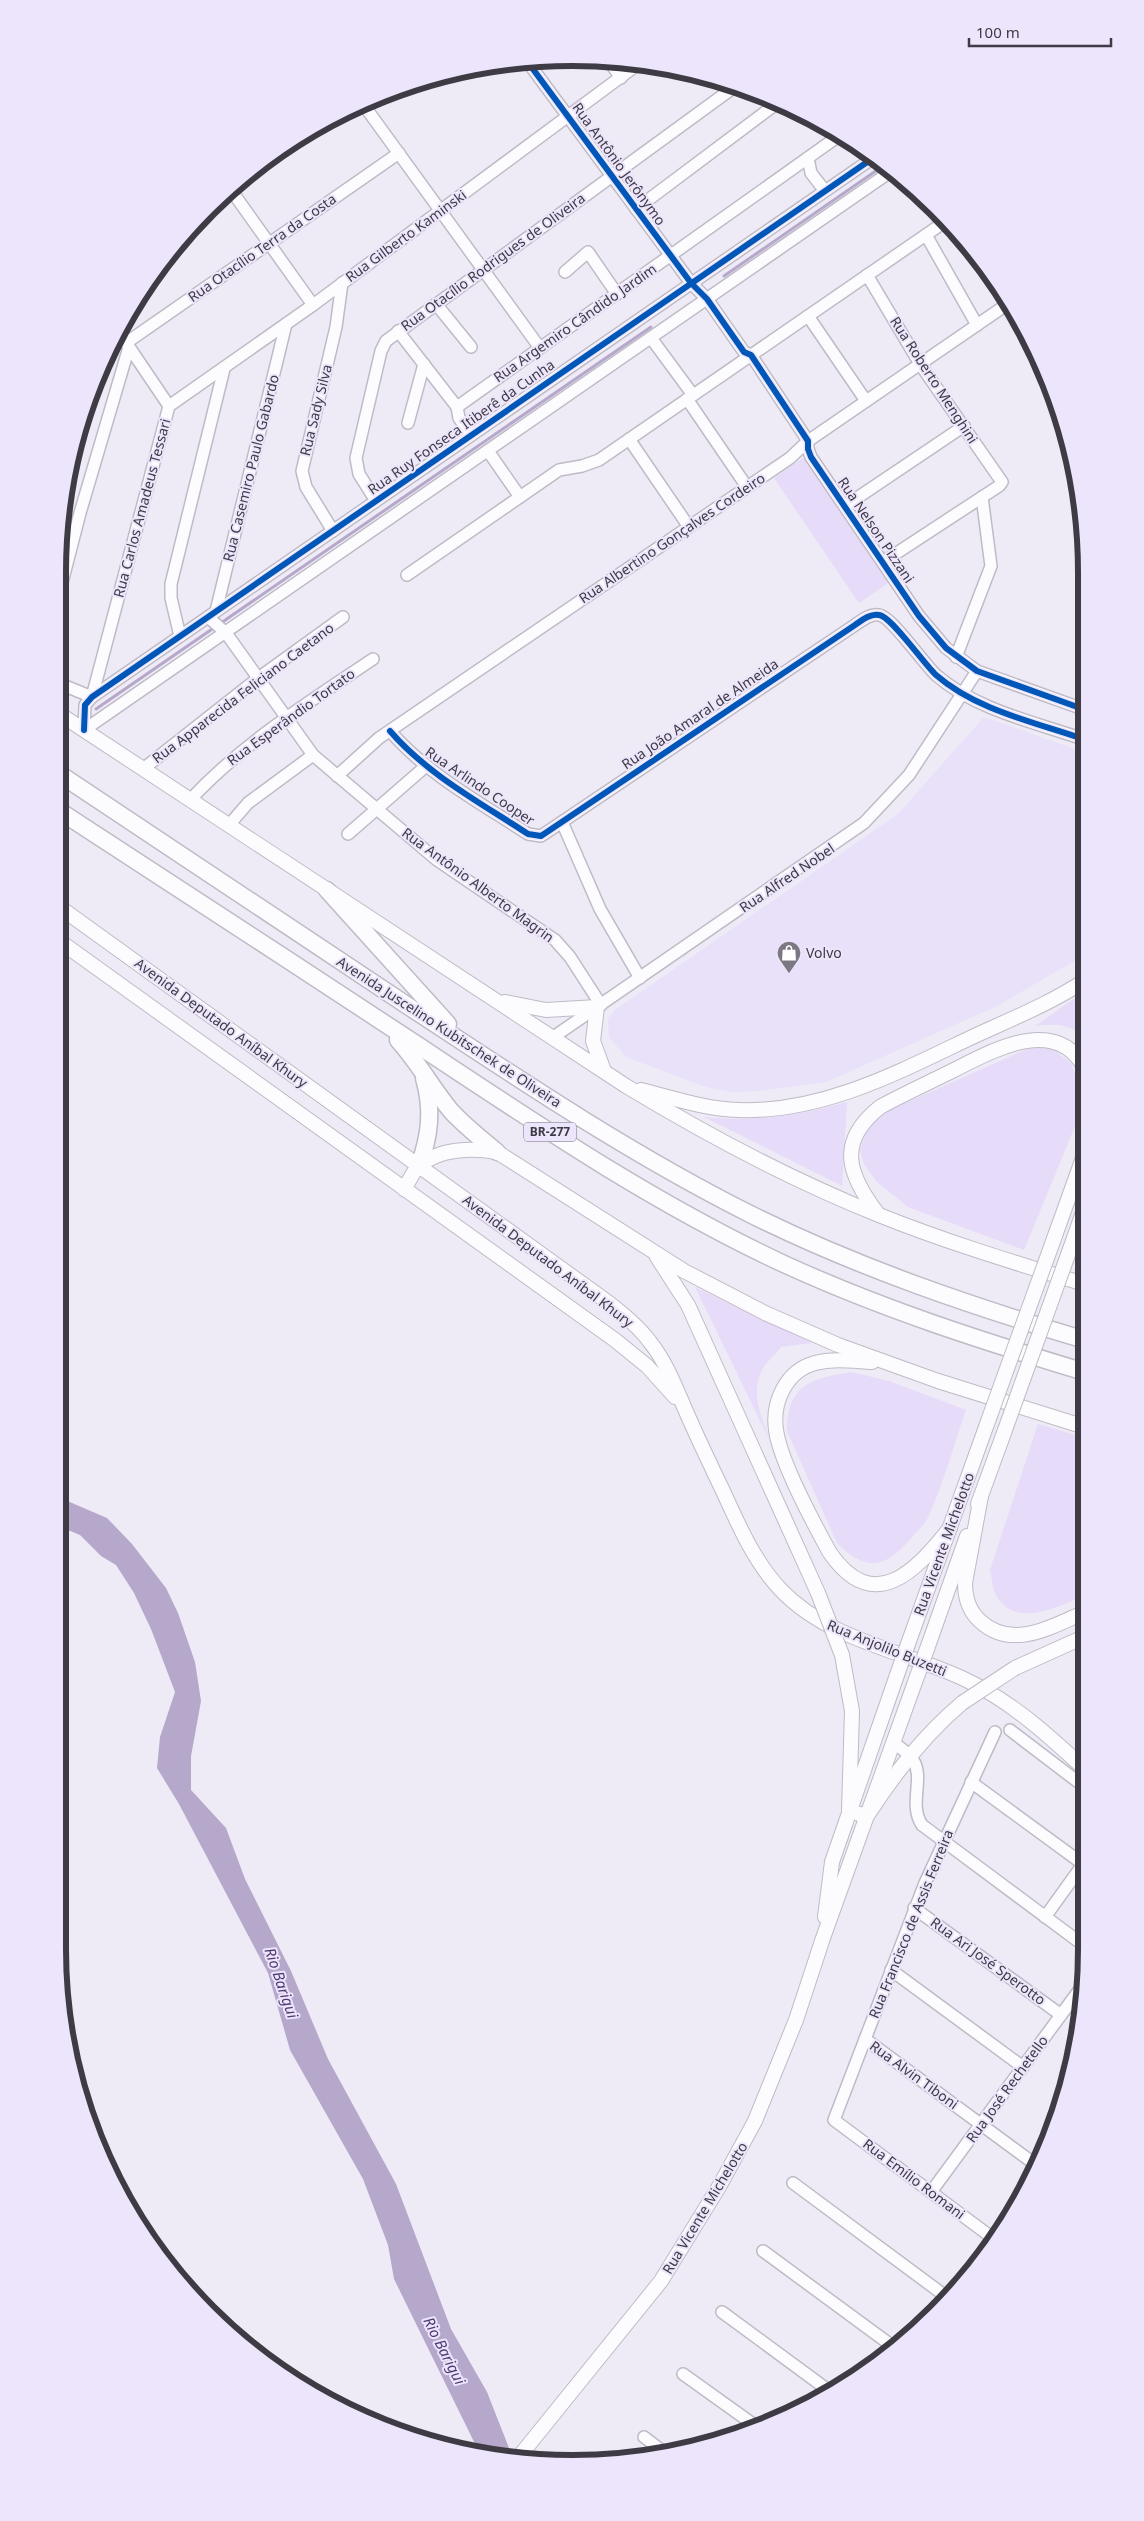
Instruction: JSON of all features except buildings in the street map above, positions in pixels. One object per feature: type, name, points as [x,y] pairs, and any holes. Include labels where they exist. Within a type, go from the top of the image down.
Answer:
[{"type":"highway","name":"Avenida Juscelino Kubitschek de Oliveira","points":[[66,778],[464,1043],[627,1146],[714,1195],[796,1236],[938,1293],[1078,1338]]},
{"type":"highway","name":"Avenida Juscelino Kubitschek de Oliveira","points":[[66,815],[621,1178],[745,1245],[834,1286],[932,1324],[1078,1370]]},
{"type":"highway","points":[[327,890],[464,1043]]},
{"type":"highway","points":[[382,1021],[413,1056],[451,1110],[471,1131],[497,1152]]},
{"type":"highway","points":[[413,1056],[423,1076],[430,1106],[427,1143],[419,1166]]},
{"type":"main road","points":[[66,718],[604,1072],[740,1151],[879,1215],[952,1242],[1078,1282]]},
{"type":"main road","name":"Avenida Deputado Aníbal Khury","points":[[66,912],[624,1315],[650,1342],[662,1358],[686,1411]]},
{"type":"main road","name":"Avenida Deputado Aníbal Khury","points":[[66,946],[630,1351],[663,1383],[686,1411]]},
{"type":"main road","points":[[626,1086],[698,1105],[738,1110],[781,1107],[821,1100],[851,1091],[896,1073],[1078,985]]},
{"type":"main road","points":[[494,999],[546,1010],[599,1006],[593,1041],[604,1072]]},
{"type":"main road","points":[[879,1215],[860,1189],[850,1154],[856,1133],[880,1107],[983,1055],[1015,1043],[1041,1040],[1058,1044],[1072,1051],[1078,1059]]},
{"type":"main road","points":[[404,1189],[419,1166],[449,1152],[465,1149],[497,1152],[705,1284],[756,1309],[888,1364],[976,1394],[1078,1425]]},
{"type":"main road","name":"Rua Vicente Michelotto","points":[[823,1938],[828,1881],[849,1811],[1078,1172]]},
{"type":"main road","name":"Rua Vicente Michelotto","points":[[523,2452],[662,2281],[715,2194],[768,2092],[796,2020],[866,1816],[1078,1226]]},
{"type":"main road","points":[[652,1250],[688,1305],[818,1593],[842,1655],[852,1711],[849,1811],[866,1816],[924,1737],[962,1703],[1015,1668],[1078,1640]]},
{"type":"main road","points":[[888,1364],[825,1361],[803,1368],[793,1376],[785,1386],[777,1404],[776,1429],[781,1450],[830,1553],[848,1574],[858,1580],[868,1584],[882,1584],[902,1577],[920,1563],[950,1528]]},
{"type":"main road","name":"Rua Anjolilo Buzetti","points":[[686,1411],[748,1543],[768,1574],[793,1601],[823,1623],[841,1632],[952,1674],[991,1693],[1036,1725],[1078,1763]]},
{"type":"main road","points":[[981,1496],[965,1583],[965,1596],[976,1618],[996,1632],[1022,1636],[1050,1628],[1078,1616]]},
{"type":"street","name":"Rua Antônio Jerônymo","points":[[533,68],[691,283],[707,299]]},
{"type":"street","points":[[614,68],[621,78]]},
{"type":"street","name":"Rua Gilberto Kaminski","points":[[169,406],[313,305],[631,70]]},
{"type":"street","name":"Rua Otacílio Rodrigues de Oliveira","points":[[376,501],[359,474],[356,458],[381,351],[386,341],[729,91]]},
{"type":"street","points":[[636,209],[771,107]]},
{"type":"street","points":[[367,110],[540,348]]},
{"type":"street","name":"Rua Argemiro Cândido Jardim","points":[[457,407],[834,139]]},
{"type":"street","name":"Rua Otacílio Terra da Costa","points":[[128,345],[269,243],[399,153]]},
{"type":"street","points":[[808,158],[812,173],[825,191]]},
{"type":"street","name":"Rua Ruy Fonseca Itiberê da Cunha","points":[[92,697],[868,162]]},
{"type":"street","points":[[84,730],[885,175]]},
{"type":"street","points":[[235,196],[313,305]]},
{"type":"street","points":[[406,575],[562,468],[594,463],[940,225]]},
{"type":"street","points":[[926,235],[977,325]]},
{"type":"street","points":[[565,272],[588,252],[617,294]]},
{"type":"street","name":"Rua Roberto Menghini","points":[[867,275],[920,364],[1001,483],[982,497]]},
{"type":"street","name":"Rua Sady Silva","points":[[333,530],[306,486],[302,471],[336,326],[342,283]]},
{"type":"street","name":"Rua Nelson Pizzani","points":[[707,299],[744,352],[750,356],[808,441],[808,449],[811,456],[928,628],[956,657],[978,671],[1078,707]]},
{"type":"street","points":[[436,304],[472,347]]},
{"type":"street","name":"Rua Albertino Gonçalves Cordeiro","points":[[336,776],[390,731],[790,458],[808,441],[1003,307]]},
{"type":"street","points":[[808,316],[866,401]]},
{"type":"street","name":"Rua Casemiro Paulo Gabardo","points":[[212,614],[286,324]]},
{"type":"street","points":[[398,331],[457,407],[460,418],[472,435]]},
{"type":"street","name":"Rua Carlos Amadeus Tessari","points":[[92,697],[169,406],[123,338]]},
{"type":"street","points":[[651,338],[747,487]]},
{"type":"street","points":[[66,566],[128,345]]},
{"type":"street","points":[[408,423],[424,364]]},
{"type":"street","points":[[180,636],[171,598],[171,584],[224,368]]},
{"type":"street","points":[[845,506],[964,426]]},
{"type":"street","points":[[629,439],[688,527]]},
{"type":"street","points":[[488,451],[520,497]]},
{"type":"street","points":[[883,562],[982,497],[991,566],[956,657]]},
{"type":"street","name":"Rua Antônio Alberto Magrin","points":[[212,614],[313,755],[437,860],[555,940],[570,957],[599,1006]]},
{"type":"street","name":"Rua João Amaral de Almeida","points":[[536,837],[562,822],[872,615],[878,614],[890,620],[925,665],[963,695]]},
{"type":"street","name":"Rua Apparecida Feliciano Caetano","points":[[143,769],[257,679],[343,617]]},
{"type":"street","name":"Rua Esperândio Tortato","points":[[190,800],[223,766],[286,718],[373,659]]},
{"type":"street","name":"Rua Alfred Nobel","points":[[552,1038],[864,823],[909,776],[978,671]]},
{"type":"street","points":[[66,686],[92,697],[85,705],[84,730]]},
{"type":"street","points":[[963,695],[1078,737]]},
{"type":"street","name":"Rua Arlindo Cooper","points":[[390,731],[409,752],[426,766],[528,834],[536,837]]},
{"type":"street","points":[[229,825],[248,803],[313,755]]},
{"type":"street","points":[[348,834],[426,766]]},
{"type":"street","points":[[562,822],[600,909],[640,978]]},
{"type":"street","points":[[1010,1730],[1078,1782]]},
{"type":"street","name":"Rua Francisco de Assis Ferreira","points":[[834,2120],[914,1908],[995,1732]]},
{"type":"street","points":[[893,1742],[909,1755],[917,1771],[915,1808],[918,1819],[928,1830],[1078,1941]]},
{"type":"street","points":[[971,1782],[1078,1857]]},
{"type":"street","points":[[1045,1916],[1078,1871]]},
{"type":"street","name":"Rua Ari José Sperotto","points":[[914,1908],[1061,2015]]},
{"type":"street","points":[[891,1970],[1023,2067]]},
{"type":"street","name":"Rua José Rechetello","points":[[931,2192],[1075,1995]]},
{"type":"street","name":"Rua Alvin Tiboni","points":[[865,2039],[1031,2161]]},
{"type":"street","name":"Rua Emílio Romani","points":[[834,2120],[989,2235]]},
{"type":"street","points":[[793,2183],[942,2293]]},
{"type":"street","points":[[763,2251],[888,2343]]},
{"type":"street","points":[[722,2312],[824,2387]]},
{"type":"street","points":[[684,2374],[750,2422]]},
{"type":"street","points":[[644,2437],[657,2447]]},
{"type":"shaded area","points":[[803,458],[888,583],[859,603],[774,478]]},
{"type":"shaded area","points":[[984,717],[1078,750],[1078,959],[997,1006],[826,1082],[759,1091],[732,1092],[706,1087],[626,1057],[609,1037],[608,1019],[615,1010],[898,814]]},
{"type":"shaded area","points":[[1078,996],[1078,1032],[1061,1026],[1035,1026]]},
{"type":"shaded area","points":[[1044,1047],[1055,1051],[1071,1063],[1077,1078],[1078,1119],[1024,1250],[908,1207],[876,1181],[864,1164],[860,1150],[873,1121],[890,1110],[1027,1049]]},
{"type":"shaded area","points":[[847,1102],[842,1186],[704,1117],[741,1119],[776,1117]]},
{"type":"shaded area","points":[[695,1287],[812,1343],[781,1347],[761,1372],[758,1380],[757,1398],[770,1441]]},
{"type":"shaded area","points":[[851,1372],[889,1381],[966,1410],[928,1518],[895,1555],[877,1563],[868,1563],[858,1559],[837,1543],[787,1431],[788,1415],[792,1403],[804,1386],[813,1381]]},
{"type":"shaded area","points":[[1038,1424],[1078,1436],[1078,1598],[1037,1612],[1013,1611],[1003,1604],[995,1593],[990,1570]]},
{"type":"water","name":"Rio Barigui","points":[[66,1500],[107,1518],[132,1544],[166,1588],[178,1613],[195,1662],[201,1701],[191,1756],[191,1790],[226,1828],[245,1879],[291,1971],[328,2059],[396,2184],[451,2329],[487,2392],[510,2450],[476,2445],[394,2279],[388,2245],[363,2179],[290,2050],[268,1973],[179,1804],[157,1768],[160,1737],[175,1692],[151,1629],[134,1593],[116,1565],[101,1556],[80,1535],[66,1529]]},
{"type":"waterway","points":[[724,276],[878,169]]},
{"type":"waterway","points":[[96,709],[651,327]]},
{"type":"cycle path","points":[[532,68],[691,283],[707,299],[744,352],[751,355],[808,441],[811,457],[919,616],[946,648],[977,671],[1078,707]]},
{"type":"cycle path","points":[[84,730],[85,705],[92,697],[868,162]]},
{"type":"cycle path","points":[[390,731],[405,747],[438,775],[528,834],[541,836],[861,621],[870,616],[879,615],[891,623],[936,675],[952,687],[1006,714],[1078,737]]},
{"type":"place","name":"Volvo","points":[[789,974]]}]
